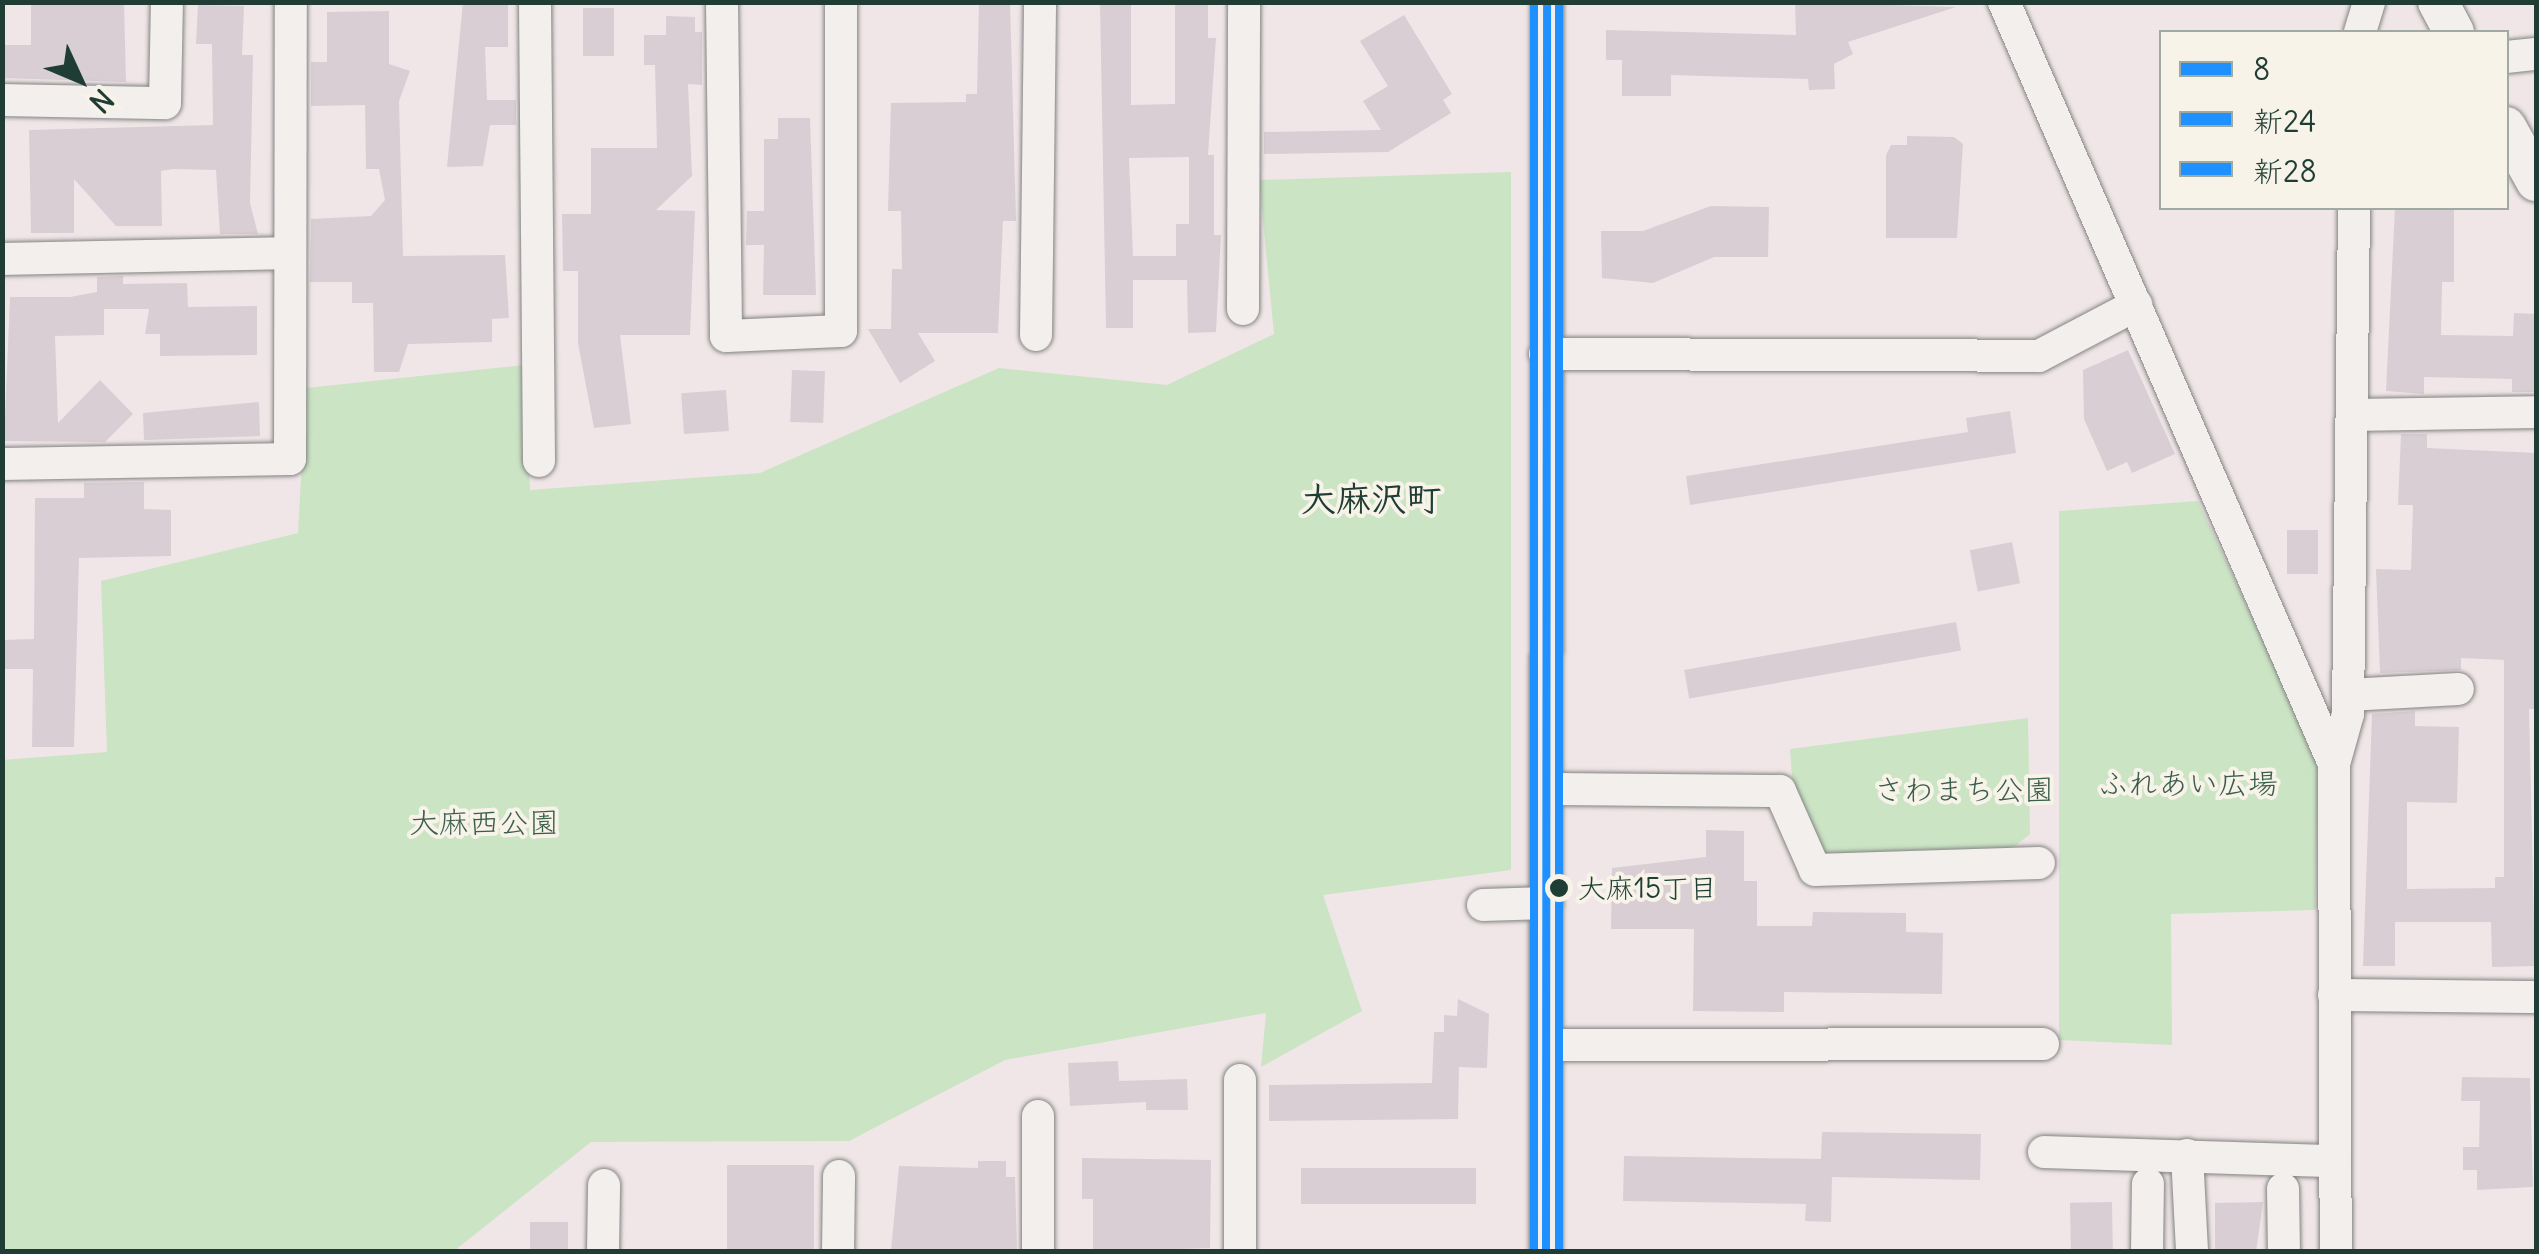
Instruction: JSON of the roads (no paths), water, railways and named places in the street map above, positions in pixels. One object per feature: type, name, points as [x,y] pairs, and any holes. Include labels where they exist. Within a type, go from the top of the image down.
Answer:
[{"type":"main road","points":[[2438,2],[2453,30]]},
{"type":"main road","points":[[2509,132],[2536,181]]},
{"type":"street","points":[[2,100],[165,103],[167,2]]},
{"type":"street","points":[[2,464],[290,458],[291,2]]},
{"type":"street","points":[[535,2],[540,461]]},
{"type":"street","points":[[722,2],[726,336],[841,331],[841,2]]},
{"type":"street","points":[[1036,334],[1040,2]]},
{"type":"street","points":[[1242,310],[1244,2]]},
{"type":"street","points":[[1546,1252],[1548,2]]},
{"type":"street","points":[[2004,2],[2334,764]]},
{"type":"street","points":[[2361,30],[2369,2]]},
{"type":"street","points":[[2509,58],[2536,54]]},
{"type":"street","points":[[2336,1252],[2334,764],[2348,696],[2354,210]]},
{"type":"street","points":[[2,259],[290,253]]},
{"type":"street","points":[[1546,354],[2039,356],[2136,306]]},
{"type":"street","points":[[2353,415],[2536,412]]},
{"type":"street","points":[[2348,696],[2458,689]]},
{"type":"street","points":[[1546,789],[1780,792],[1814,870],[2039,863]]},
{"type":"street","points":[[1483,905],[1547,903]]},
{"type":"street","points":[[2334,995],[2536,997]]},
{"type":"street","points":[[1548,1045],[2043,1044]]},
{"type":"street","points":[[1240,1080],[1247,1239]]},
{"type":"street","points":[[1038,1116],[1038,1252]]},
{"type":"street","points":[[2044,1152],[2336,1161]]},
{"type":"street","points":[[2187,1155],[2192,1252]]},
{"type":"street","points":[[838,1252],[839,1176]]},
{"type":"street","points":[[2147,1252],[2148,1184]]},
{"type":"street","points":[[603,1252],[604,1186]]},
{"type":"street","points":[[2283,1190],[2284,1252]]},
{"type":"place","name":"大麻15丁目","points":[[1559,888]]},
{"type":"district","name":"大麻沢町","points":[[1371,498]]},
{"type":"park label","name":"ふれあい広場","points":[[2188,783]]},
{"type":"park label","name":"さわまち公園","points":[[1964,789]]},
{"type":"park label","name":"大麻西公園","points":[[484,822]]}]
